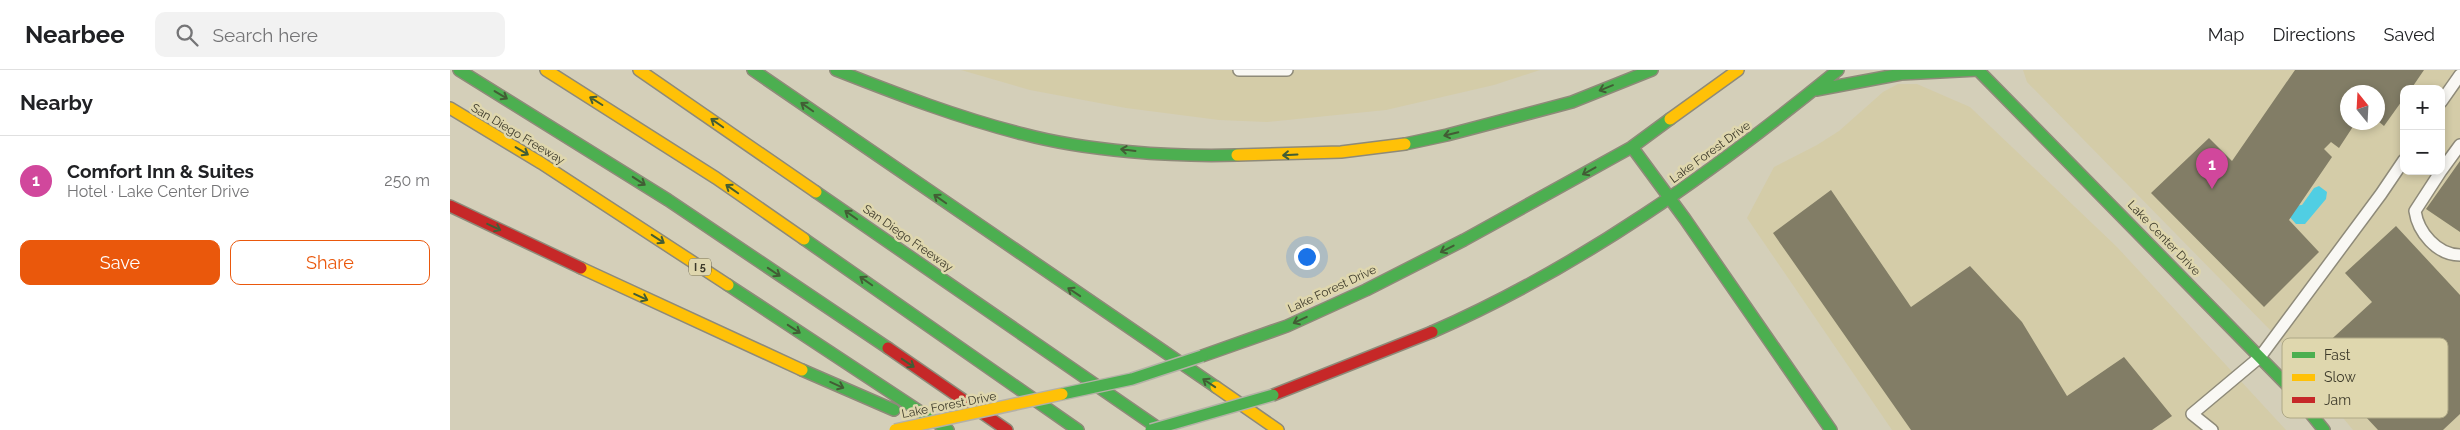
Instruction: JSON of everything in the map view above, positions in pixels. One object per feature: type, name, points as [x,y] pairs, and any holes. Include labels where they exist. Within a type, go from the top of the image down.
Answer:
[{"type":"main road","points":[[459,70],[567,134],[1007,430]]},
{"type":"main road","points":[[546,70],[724,183],[1078,430]]},
{"type":"main road","name":"San Diego Freeway","points":[[640,70],[1161,430]]},
{"type":"main road","points":[[753,70],[1278,430]]},
{"type":"main road","points":[[836,70],[922,104],[1022,134],[1054,141],[1151,153],[1209,156],[1341,152],[1398,145],[1447,135],[1572,102],[1652,70]]},
{"type":"main road","name":"Lake Forest Drive","points":[[895,430],[1132,379],[1287,326],[1366,290],[1464,240],[1632,147],[1738,70]]},
{"type":"main road","name":"Lake Forest Drive","points":[[1151,430],[1273,395],[1355,365],[1507,297],[1626,228],[1717,166],[1838,70]]},
{"type":"main road","points":[[1814,90],[1901,74],[1978,70]]},
{"type":"main road","name":"Lake Center Drive","points":[[1978,70],[2282,379]]},
{"type":"main road","name":"San Diego Freeway","points":[[450,108],[541,163],[948,430]]},
{"type":"main road","points":[[1632,147],[1670,198],[1831,430]]},
{"type":"main road","points":[[450,206],[718,333],[939,430]]},
{"type":"main road","name":"Lake Center Drive","points":[[2314,418],[2324,430]]},
{"type":"lane","points":[[1238,70],[1288,70]]},
{"type":"lane","points":[[2445,98],[2458,84]]},
{"type":"lane","points":[[2445,165],[2460,144]]},
{"type":"lane","points":[[2212,430],[2192,414],[2260,357],[2400,166]]},
{"type":"lane","points":[[2438,175],[2415,211],[2417,223],[2436,247],[2447,254],[2460,255]]},
{"type":"shaded area","points":[[961,70],[1540,70],[1494,85],[1386,110],[1267,122],[1219,120],[1126,108],[1030,90]]},
{"type":"shaded area","points":[[2023,70],[2460,70],[2460,430],[2353,430],[2343,418],[2448,418],[2448,338],[2282,338],[2282,343],[2027,82]]},
{"type":"shaded area","points":[[1898,84],[1917,84],[1970,107],[2117,247],[2286,430],[1892,430],[1747,218],[1774,167],[1817,145],[1839,131],[1883,92]]},
{"type":"water","points":[[2319,186],[2327,192],[2326,199],[2305,224],[2296,224],[2281,207],[2302,205],[2314,188]]},
{"type":"building","points":[[2295,70],[2424,70],[2414,85],[2400,85],[2400,104],[2385,125],[2385,85],[2340,85],[2340,130],[2351,130],[2339,148],[2331,142],[2324,149],[2332,157],[2289,220],[2319,252],[2264,307],[2151,193],[2209,138],[2232,161]]},
{"type":"building","points":[[2460,161],[2460,232],[2426,209]]},
{"type":"building","points":[[1831,190],[1911,307],[1970,266],[2022,322],[2067,396],[2124,357],[2172,416],[2152,430],[1911,430],[1773,233]]},
{"type":"building","points":[[2396,226],[2460,295],[2460,414],[2443,430],[2378,430],[2367,418],[2448,418],[2448,338],[2333,338],[2372,302],[2345,273]]},
{"type":"traffic: fast","points":[[459,70],[668,200],[888,348]]},
{"type":"traffic: fast","points":[[753,70],[1216,387]]},
{"type":"traffic: fast","points":[[836,70],[952,113],[999,128],[1048,140],[1129,152],[1237,155]]},
{"type":"traffic: fast","points":[[1405,144],[1447,135],[1572,102],[1652,70]]},
{"type":"traffic: fast","points":[[1432,332],[1541,278],[1644,215],[1743,145],[1838,70]]},
{"type":"traffic: fast","points":[[1978,70],[2282,380]]},
{"type":"traffic: fast","points":[[1816,90],[1901,74],[1978,70]]},
{"type":"traffic: fast","points":[[1202,356],[1287,326],[1366,290],[1464,240],[1632,147],[1670,119]]},
{"type":"traffic: fast","points":[[1632,147],[1685,219],[1831,430]]},
{"type":"traffic: fast","points":[[816,192],[1161,430]]},
{"type":"traffic: fast","points":[[804,239],[1078,430]]},
{"type":"traffic: fast","points":[[728,285],[948,430]]},
{"type":"traffic: fast","points":[[1062,394],[1132,379],[1202,356]]},
{"type":"traffic: fast","points":[[802,370],[894,410]]},
{"type":"traffic: fast","points":[[1151,430],[1273,395]]},
{"type":"traffic: fast","points":[[2314,418],[2324,430]]},
{"type":"traffic: slow","points":[[546,70],[716,178],[804,239]]},
{"type":"traffic: slow","points":[[639,70],[816,192]]},
{"type":"traffic: slow","points":[[1670,119],[1738,70]]},
{"type":"traffic: slow","points":[[450,108],[541,163],[728,285]]},
{"type":"traffic: slow","points":[[1237,155],[1341,152],[1405,144]]},
{"type":"traffic: slow","points":[[581,268],[802,370]]},
{"type":"traffic: slow","points":[[1216,387],[1278,430]]},
{"type":"traffic: slow","points":[[895,430],[1062,394]]},
{"type":"traffic: jam","points":[[450,206],[581,268]]},
{"type":"traffic: jam","points":[[1273,395],[1432,332]]},
{"type":"traffic: jam","points":[[888,348],[1007,430]]},
{"type":"place","name":"Comfort Inn & Suites","points":[[2212,189]]}]
